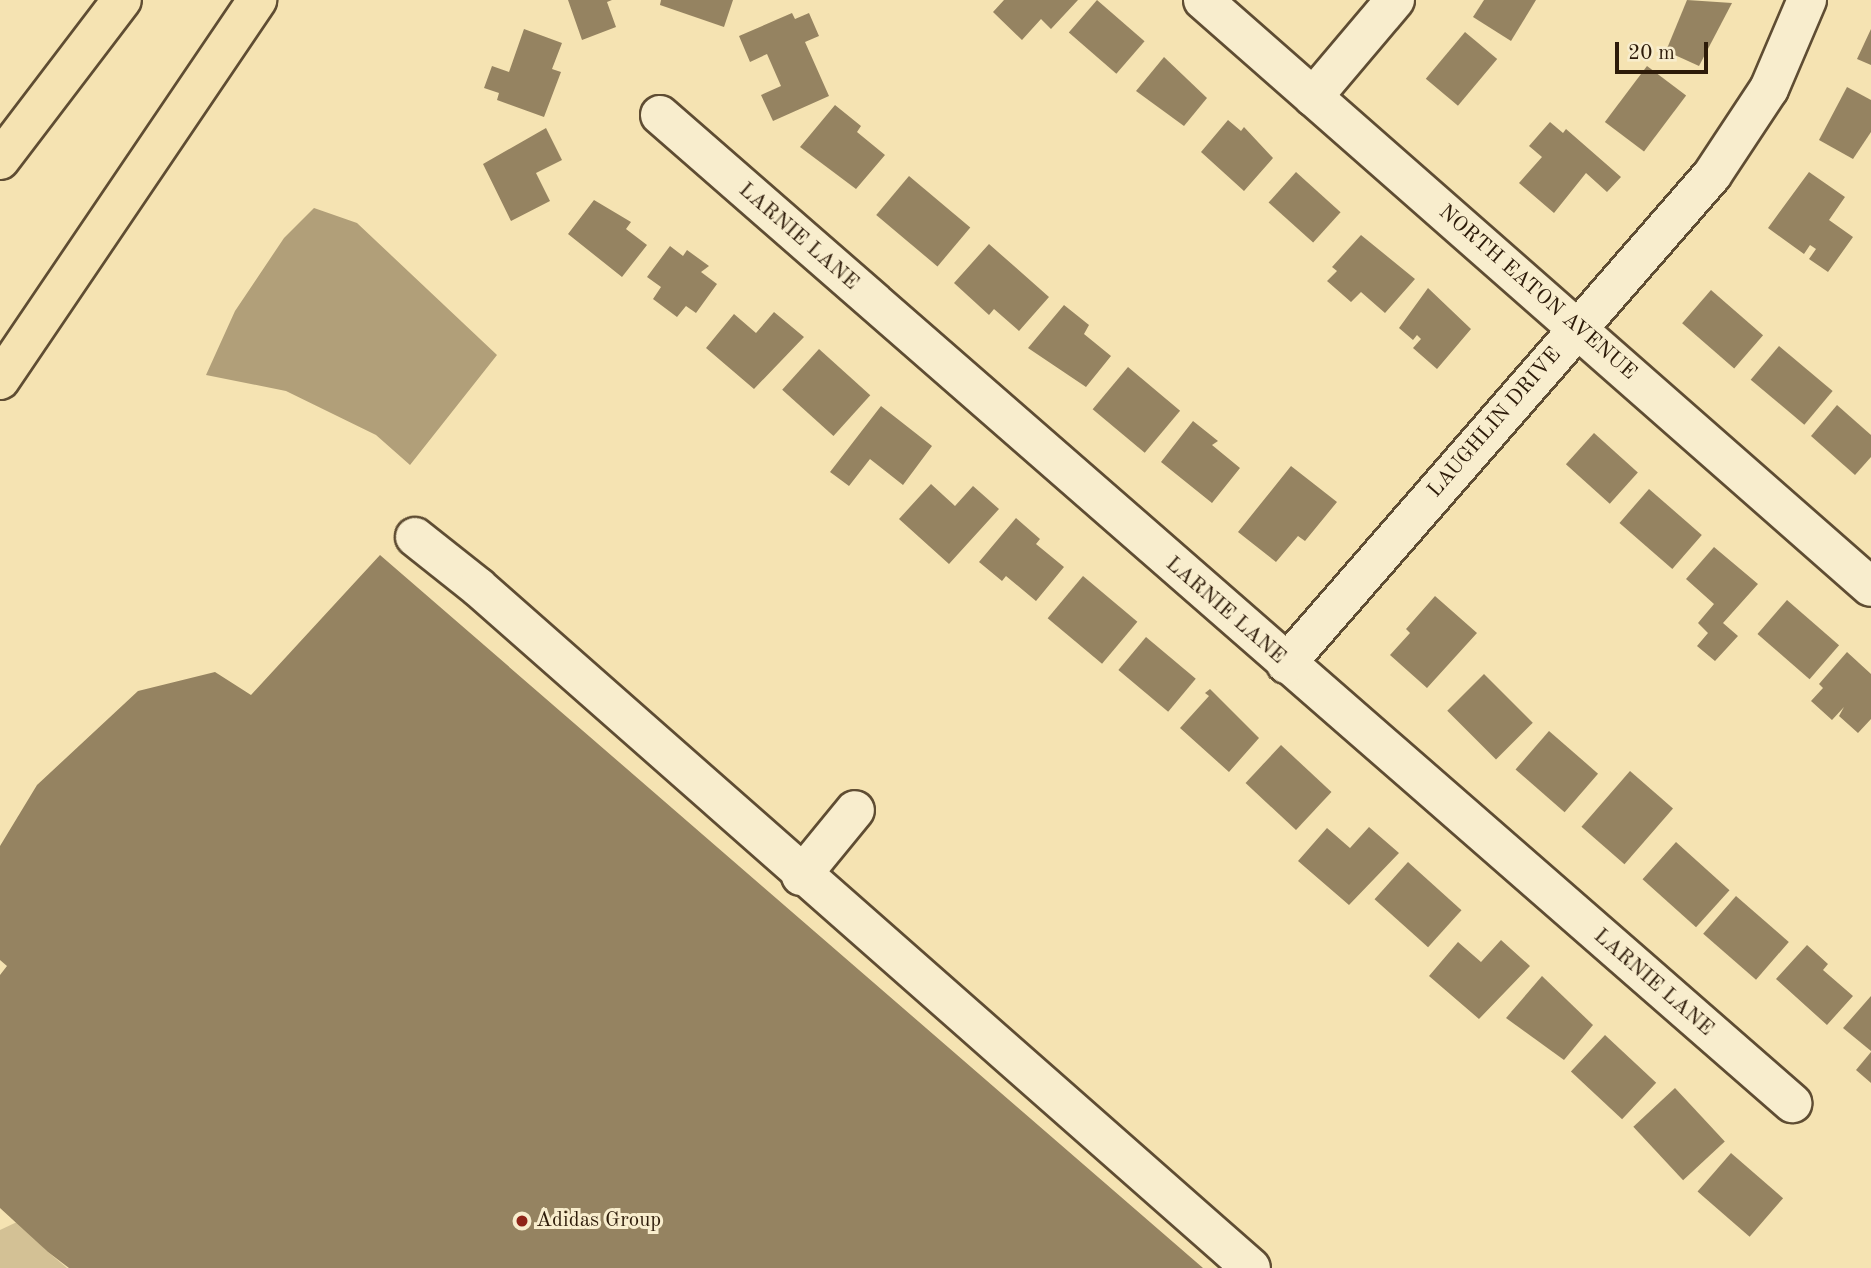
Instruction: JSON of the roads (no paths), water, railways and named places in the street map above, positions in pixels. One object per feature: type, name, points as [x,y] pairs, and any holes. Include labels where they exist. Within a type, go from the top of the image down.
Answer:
[{"type":"highway","points":[[0,160],[122,0]]},
{"type":"highway","points":[[0,335],[255,0]]},
{"type":"highway","points":[[0,380],[255,0]]},
{"type":"street","name":"NORTH EATON AVENUE","points":[[1203,0],[1871,586]]},
{"type":"street","points":[[1313,97],[1395,0]]},
{"type":"street","name":"LAUGHLIN DRIVE","points":[[1286,664],[1712,175],[1769,89],[1807,0]]},
{"type":"street","name":"LARNIE LANE","points":[[660,116],[1792,1103]]},
{"type":"street","points":[[415,537],[478,587],[801,876],[1251,1268]]},
{"type":"street","points":[[801,876],[855,810]]},
{"type":"place","name":"Adidas Group","points":[[522,1221]]}]
